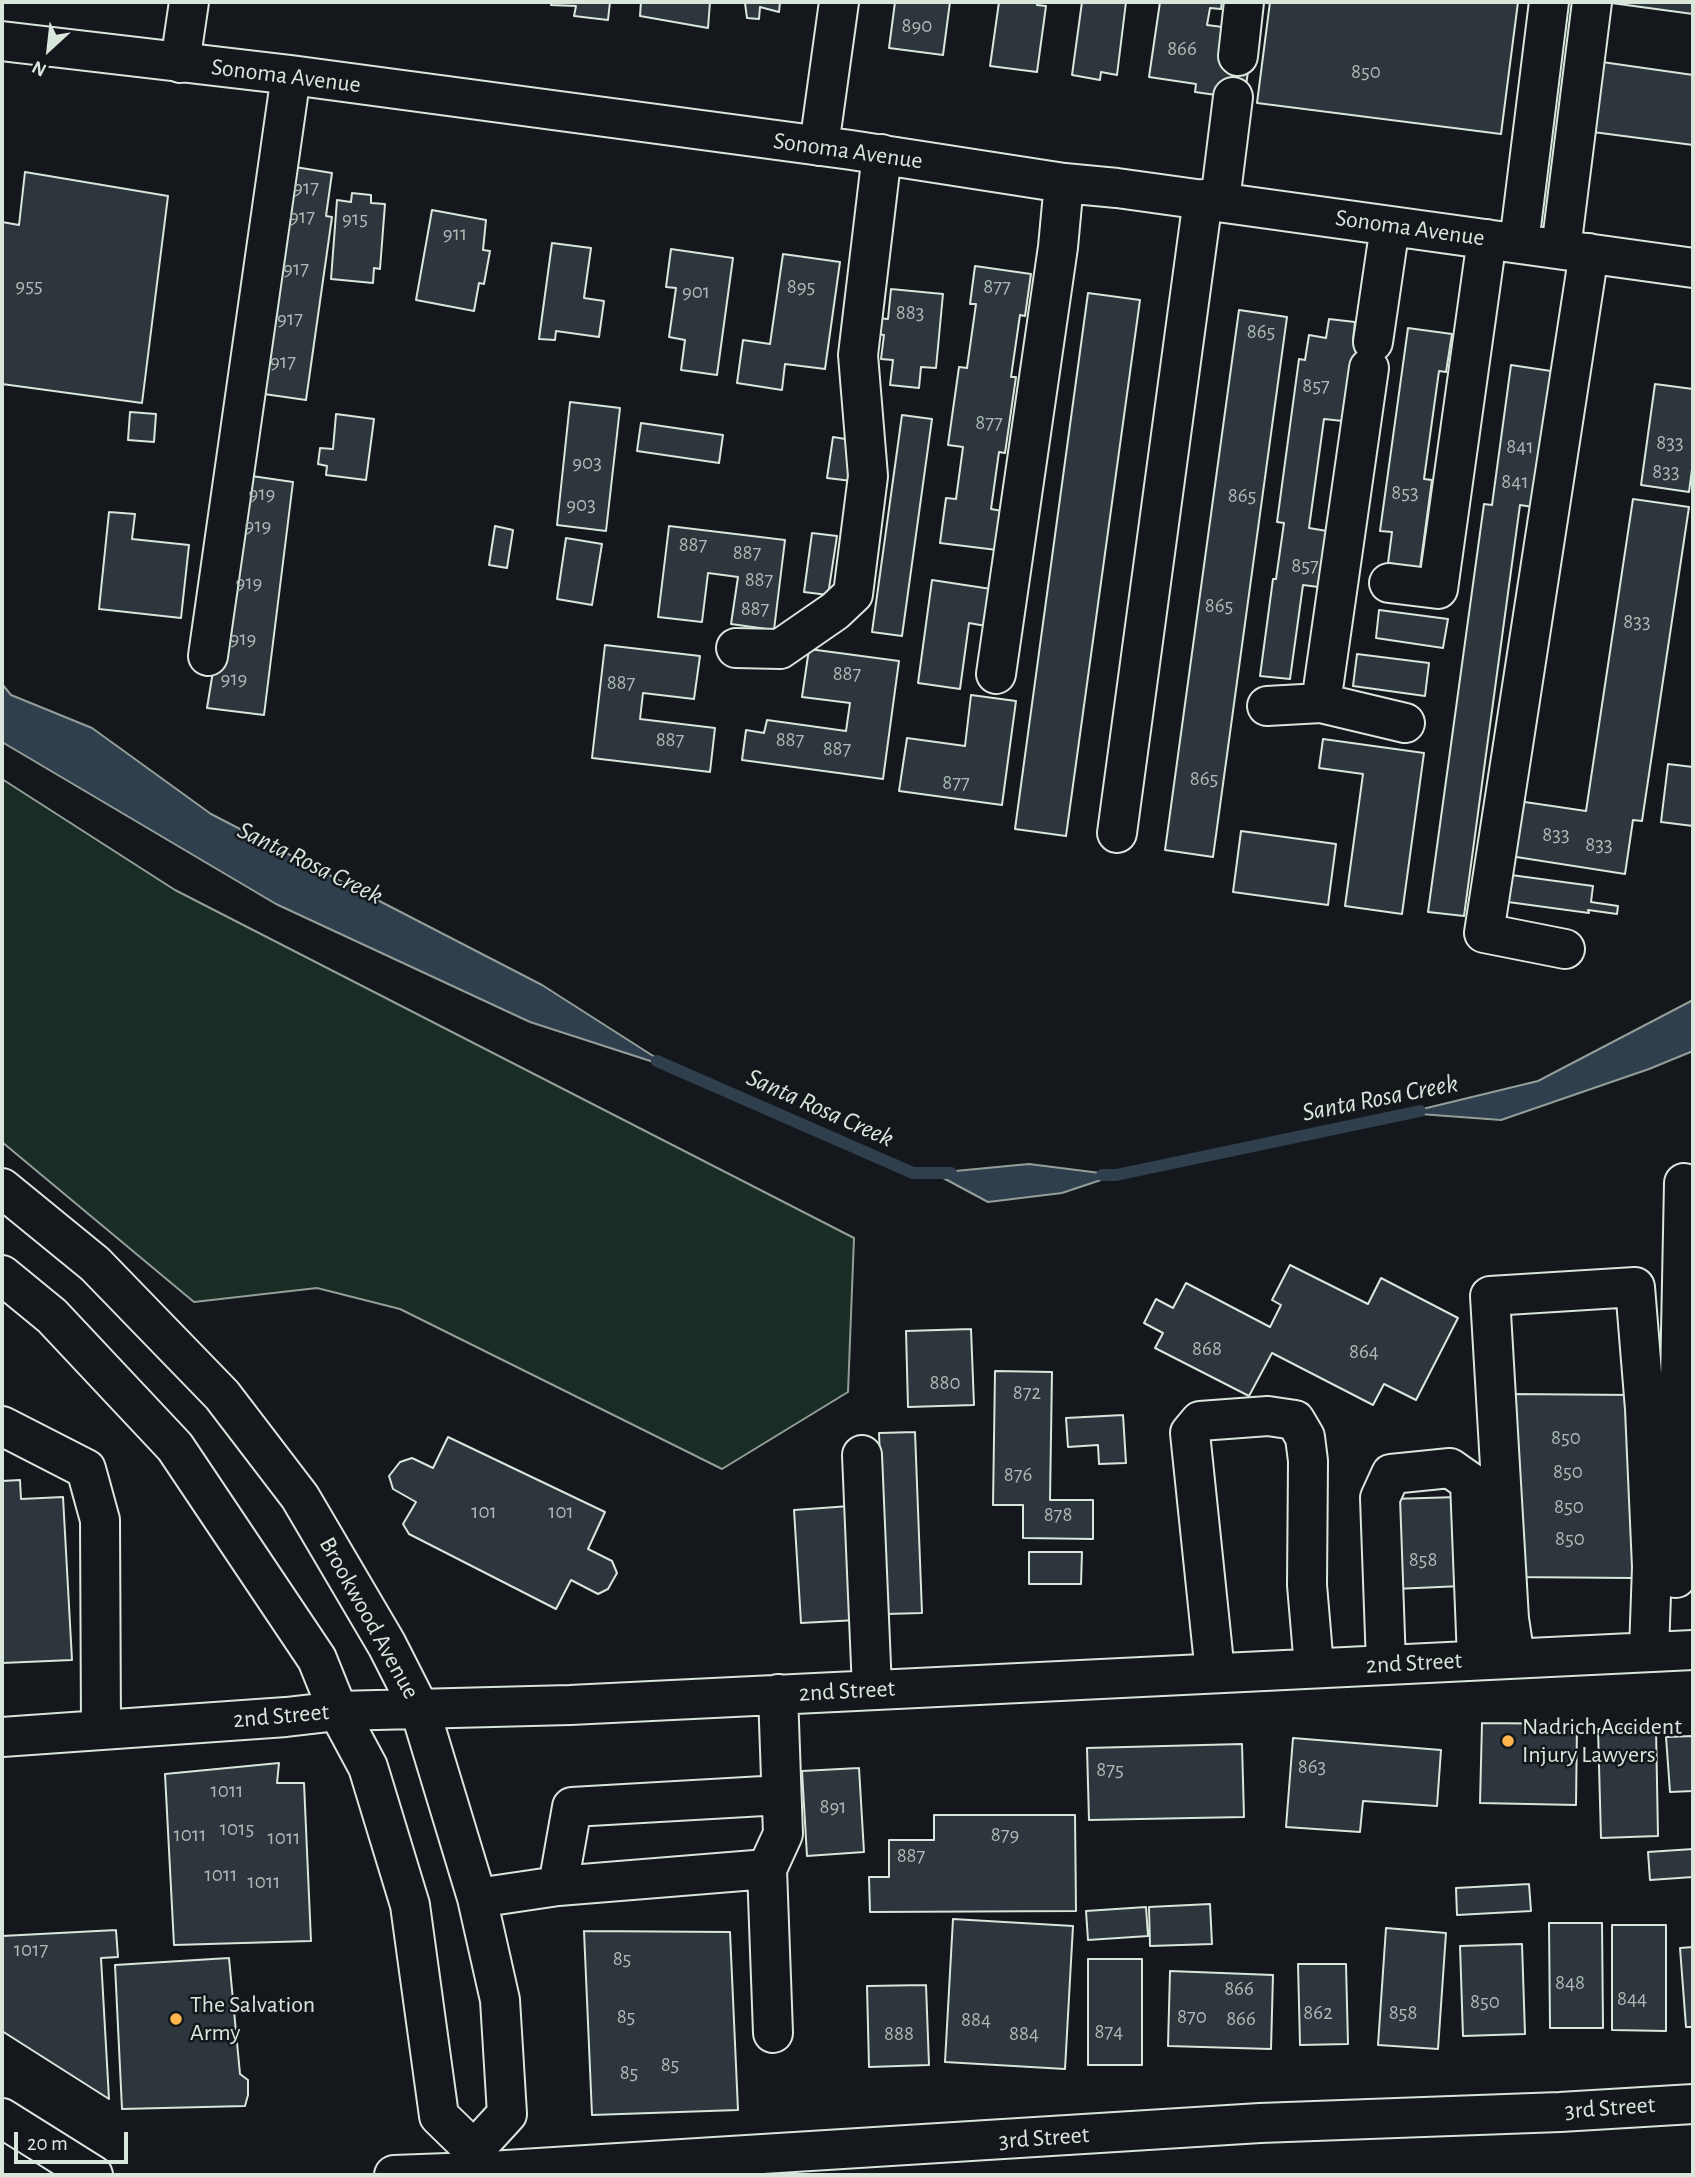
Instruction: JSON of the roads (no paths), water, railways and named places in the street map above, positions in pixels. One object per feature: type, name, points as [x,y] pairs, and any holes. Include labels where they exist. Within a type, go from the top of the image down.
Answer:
[{"type":"street","points":[[180,63],[189,2]]},
{"type":"street","points":[[819,146],[839,2]]},
{"type":"street","points":[[1238,56],[1244,2]]},
{"type":"street","points":[[1389,583],[1438,589],[1549,2]]},
{"type":"street","points":[[1565,948],[1484,933],[1575,251],[1592,2]]},
{"type":"street","name":"Sonoma Avenue","points":[[2,41],[290,75],[882,154],[1064,183],[1212,200],[1693,268]]},
{"type":"street","points":[[208,656],[290,75]]},
{"type":"street","points":[[1117,833],[1212,200],[1233,97]]},
{"type":"street","points":[[736,648],[780,649],[835,611],[853,594],[868,476],[858,355],[882,154]]},
{"type":"street","points":[[996,674],[1058,247],[1064,183]]},
{"type":"street","points":[[1321,703],[1390,226]]},
{"type":"street","points":[[1267,706],[1321,703],[1405,723]]},
{"type":"street","points":[[1672,1650],[1684,1183]]},
{"type":"street","name":"Brookwood Avenue","points":[[2,1188],[95,1264],[222,1395],[300,1497],[387,1644],[420,1710],[477,1898],[500,2000],[507,2115],[474,2166]]},
{"type":"street","points":[[2,1275],[52,1316],[175,1447],[317,1660],[338,1711],[368,1767],[410,1905],[439,2116],[474,2166]]},
{"type":"street","points":[[1515,1658],[1509,1619],[1490,1296],[1635,1287],[1645,1409],[1652,1567],[1672,1650]]},
{"type":"street","points":[[1215,1673],[1190,1433],[1200,1421],[1268,1416],[1295,1420],[1305,1437],[1308,1461],[1307,1585],[1314,1667]]},
{"type":"street","points":[[2,1426],[86,1469],[100,1520],[101,1730]]},
{"type":"street","points":[[862,1455],[872,1689]]},
{"type":"street","points":[[1387,1664],[1380,1498],[1391,1474],[1450,1468],[1470,1482],[1478,1660]]},
{"type":"street","name":"2nd Street","points":[[2,1737],[338,1711],[420,1710],[778,1694],[1672,1650]]},
{"type":"street","points":[[773,2034],[767,1869],[783,1834],[778,1694]]},
{"type":"street","points":[[558,1886],[572,1807],[781,1795]]},
{"type":"street","points":[[477,1898],[558,1886],[767,1869]]},
{"type":"street","name":"3rd Street","points":[[394,2175],[474,2166],[1260,2123],[1693,2104]]},
{"type":"street","points":[[2,2118],[93,2175]]},
{"type":"water","points":[[2,684],[11,695],[92,728],[211,814],[542,985],[672,1068],[530,1022],[276,904],[2,742]]},
{"type":"water","points":[[1693,1000],[1693,1051],[1649,1069],[1501,1120],[1406,1113],[1538,1081]]},
{"type":"water","points":[[1029,1164],[1116,1175],[1062,1193],[988,1202],[934,1173]]},
{"type":"waterway","name":"Santa Rosa Creek","points":[[657,1061],[913,1173],[951,1173]]},
{"type":"waterway","name":"Santa Rosa Creek","points":[[1102,1175],[1116,1175],[1420,1111]]},
{"type":"place","name":"Nadrich Accident Injury Lawyers","points":[[1508,1741]]},
{"type":"place","name":"The Salvation Army","points":[[176,2019]]}]
